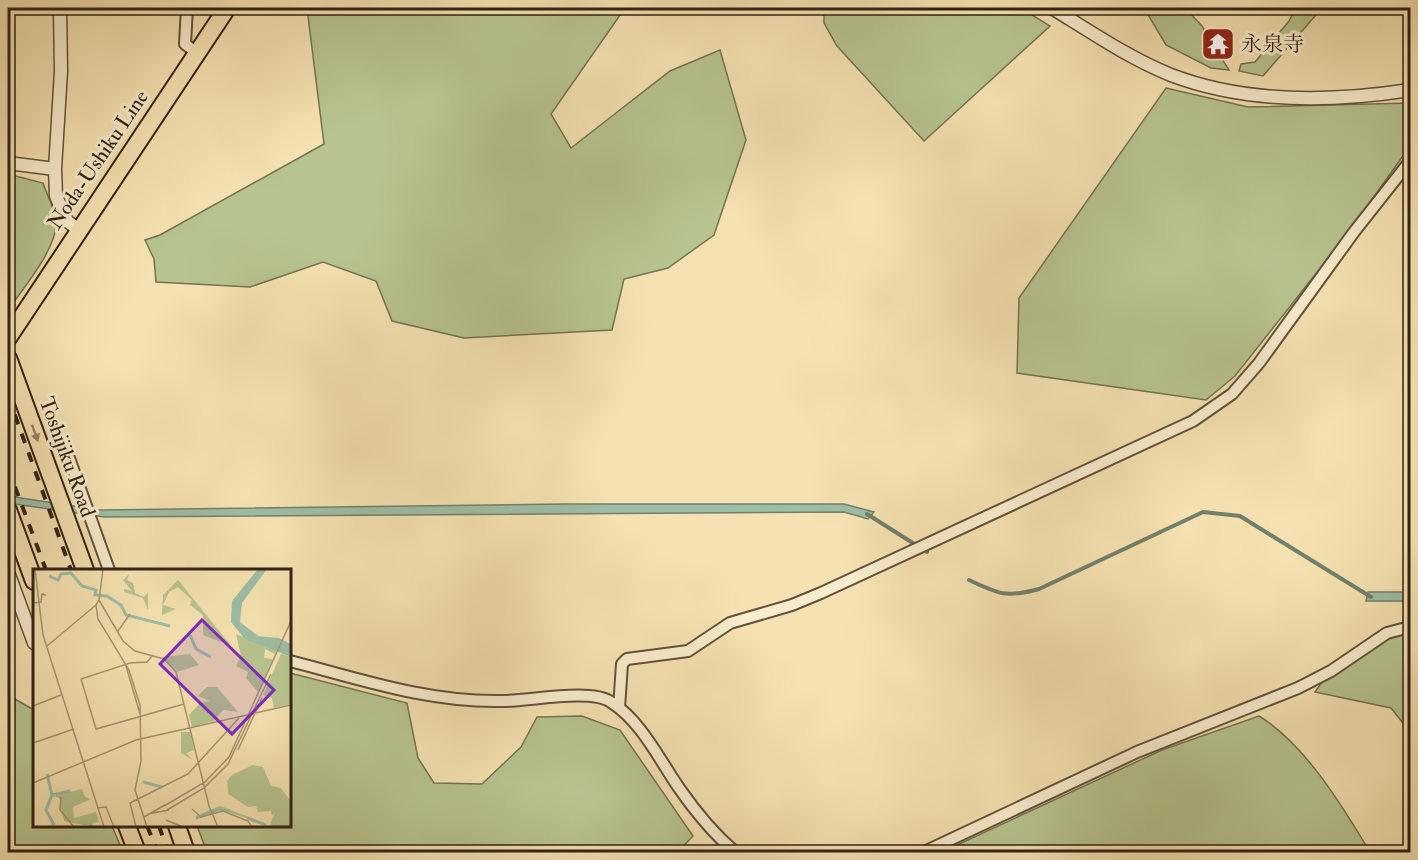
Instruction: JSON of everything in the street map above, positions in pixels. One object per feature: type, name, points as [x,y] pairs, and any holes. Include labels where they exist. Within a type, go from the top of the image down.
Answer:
[{"type":"main road","name":"Noda-Ushiku Line","points":[[8,338],[227,8]]},
{"type":"main road","name":"Toshijiku Road","points":[[8,358],[85,569]]},
{"type":"main road","points":[[8,510],[33,578]]},
{"type":"main road","points":[[128,827],[137,852]]},
{"type":"main road","points":[[178,827],[186,852]]},
{"type":"street","points":[[60,8],[61,70],[55,169],[56,196],[63,214],[79,230]]},
{"type":"street","points":[[187,8],[185,44],[197,53]]},
{"type":"street","points":[[1052,8],[1111,46],[1172,75],[1222,89],[1286,98],[1356,98],[1410,90]]},
{"type":"street","points":[[619,708],[622,664],[627,659],[688,651],[730,623],[792,605],[1193,421],[1220,404],[1259,363],[1410,160]]},
{"type":"street","points":[[8,163],[55,169]]},
{"type":"street","points":[[69,458],[109,569]]},
{"type":"street","points":[[8,572],[33,640]]},
{"type":"street","points":[[924,852],[1137,752],[1298,688],[1331,671],[1387,633],[1410,627]]},
{"type":"street","points":[[291,661],[419,695],[502,701],[590,696],[611,701],[652,748],[698,814],[735,852]]},
{"type":"shaded area","points":[[307,8],[625,8],[551,114],[571,148],[670,71],[720,50],[746,140],[714,235],[668,268],[624,279],[612,330],[464,338],[392,321],[376,281],[323,262],[250,287],[156,282],[154,259],[145,240],[160,235],[324,144]]},
{"type":"shaded area","points":[[824,8],[1021,8],[1050,26],[924,141],[837,46],[824,23]]},
{"type":"shaded area","points":[[1144,8],[1185,8],[1202,26],[1229,70],[1211,68],[1166,45]]},
{"type":"shaded area","points":[[1296,8],[1322,8],[1263,76],[1239,71],[1241,64],[1255,62],[1289,21]]},
{"type":"shaded area","points":[[1166,88],[1248,107],[1410,103],[1410,146],[1348,233],[1235,376],[1206,400],[1017,373],[1019,298]]},
{"type":"shaded area","points":[[8,174],[43,183],[53,207],[56,222],[55,232],[45,256],[8,310]]},
{"type":"shaded area","points":[[8,496],[100,510],[566,504],[844,504],[874,512],[868,519],[844,512],[104,517],[8,503]]},
{"type":"shaded area","points":[[1368,592],[1410,592],[1410,601],[1366,601]]},
{"type":"shaded area","points":[[1394,635],[1410,635],[1410,732],[1391,708],[1315,692],[1322,682]]},
{"type":"shaded area","points":[[291,673],[407,703],[418,758],[434,783],[482,784],[521,747],[537,717],[582,716],[620,730],[693,836],[678,852],[207,852],[197,827],[291,827]]},
{"type":"shaded area","points":[[8,695],[33,709],[33,827],[112,827],[123,852],[8,852]]},
{"type":"shaded area","points":[[1259,716],[1276,728],[1307,759],[1348,816],[1370,852],[942,852],[1162,750]]},
{"type":"waterway","points":[[969,580],[988,589],[1010,594],[1039,589],[1203,512],[1240,516],[1371,597]]},
{"type":"waterway","points":[[867,514],[927,552]]},
{"type":"railway","points":[[8,396],[71,569]]},
{"type":"railway","points":[[8,468],[46,569]]},
{"type":"railway","points":[[147,827],[158,852]]},
{"type":"railway","points":[[159,827],[168,852]]},
{"type":"place","name":"永泉寺","points":[[1218,44]]}]
